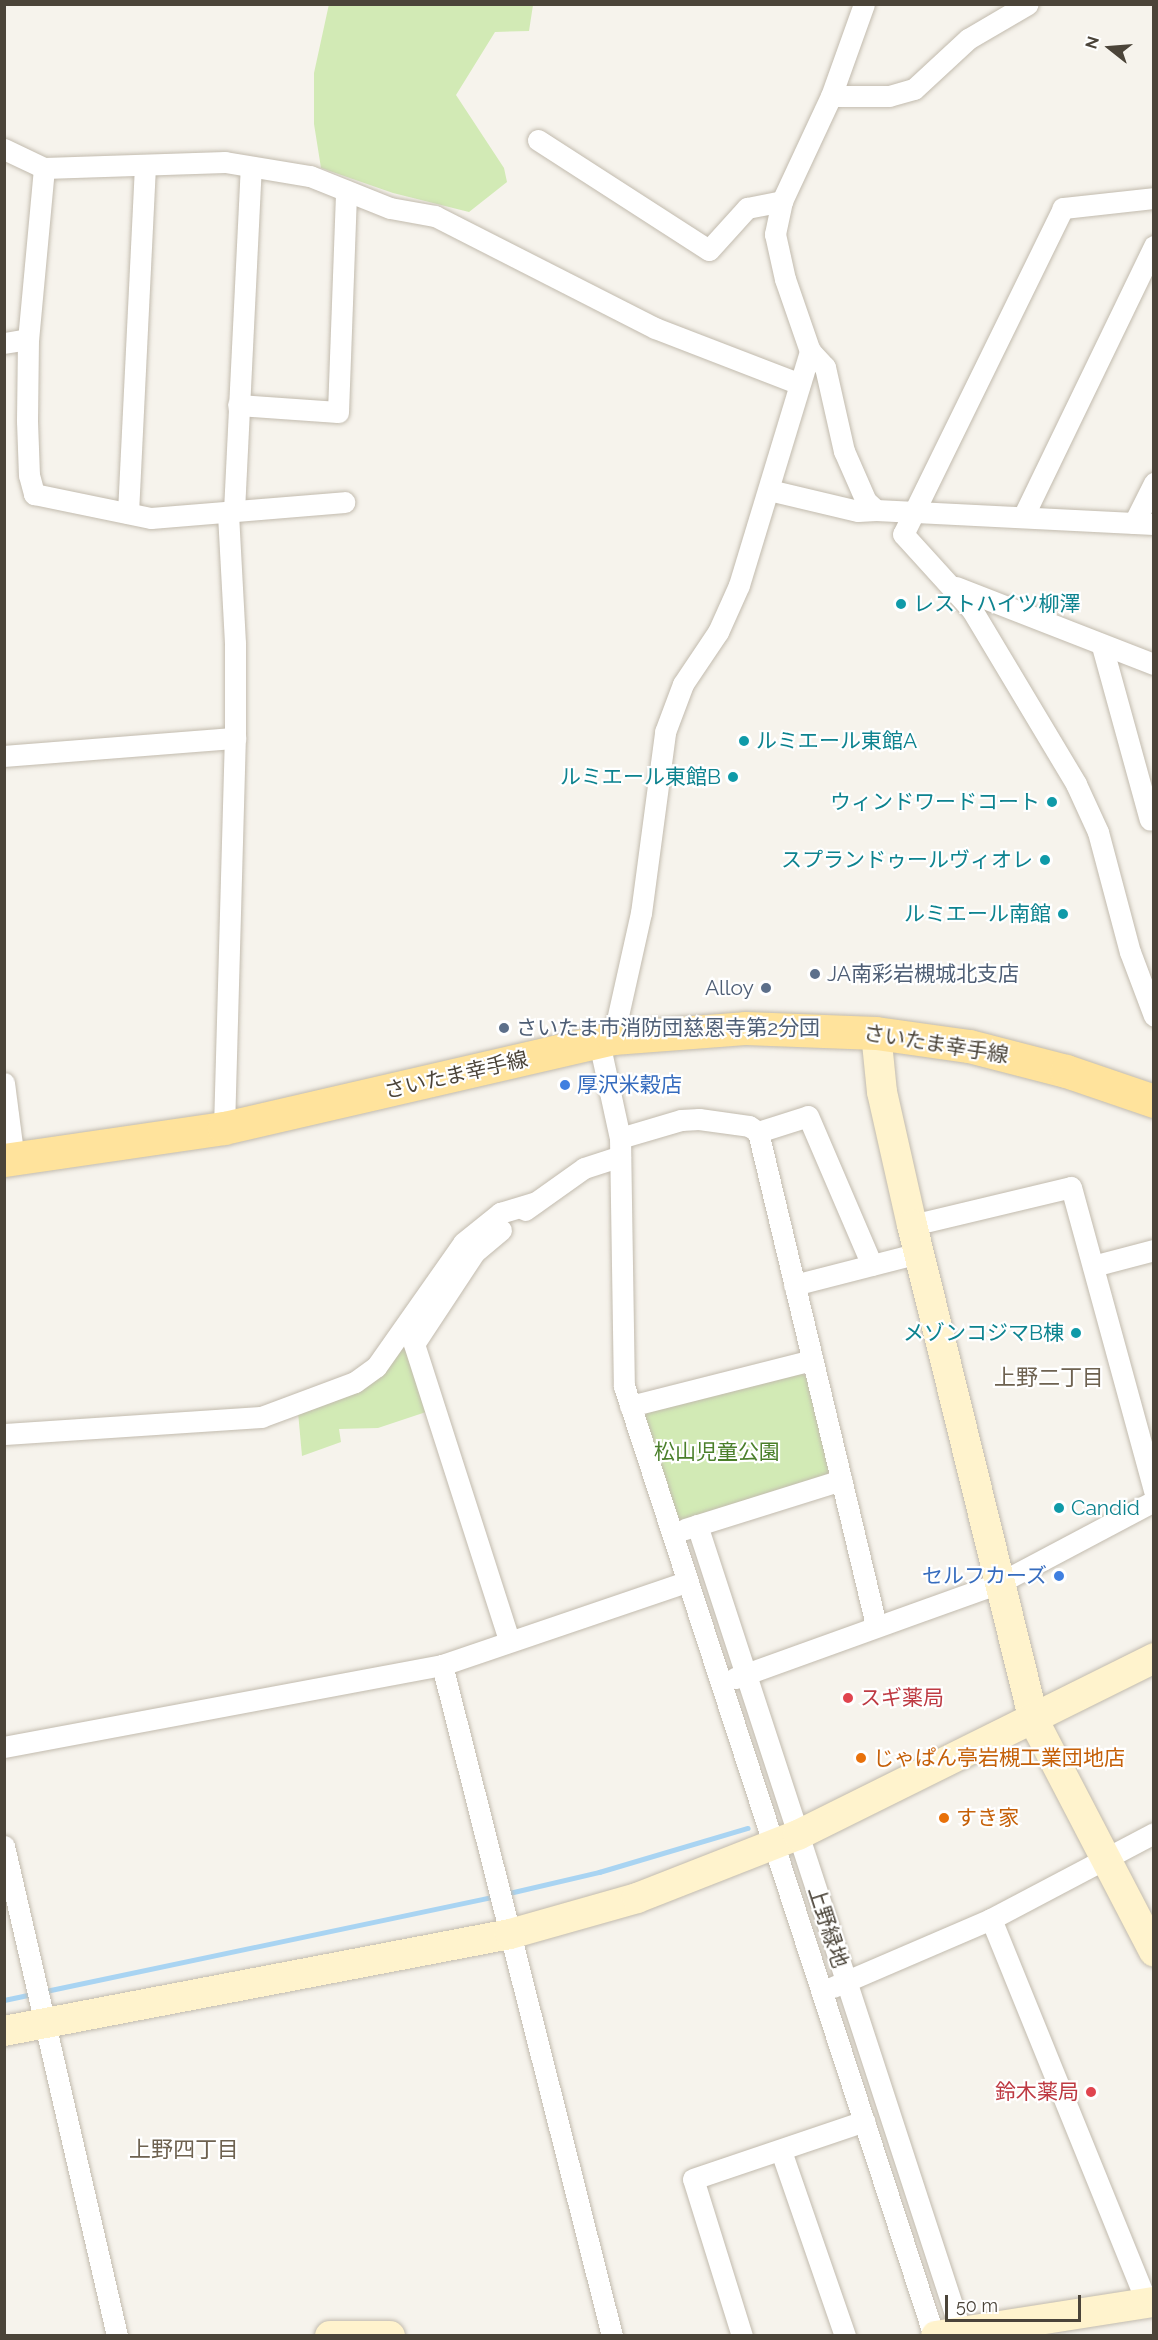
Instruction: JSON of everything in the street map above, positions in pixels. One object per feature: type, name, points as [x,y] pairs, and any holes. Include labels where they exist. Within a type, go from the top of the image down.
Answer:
[{"type":"main road","name":"さいたま幸手線","points":[[9,1160],[224,1128],[606,1040],[745,1028],[876,1033],[1015,1056],[1154,1101]]},
{"type":"street","points":[[864,4],[831,96],[782,201],[775,234],[785,279],[810,351],[825,367],[844,451],[867,501],[876,510]]},
{"type":"street","points":[[831,96],[889,96],[914,89],[968,39],[1023,6]]},
{"type":"street","points":[[538,140],[708,250],[747,208],[782,201]]},
{"type":"street","points":[[4,149],[44,168],[145,167],[225,162],[310,176],[390,208],[435,216],[655,328],[800,384]]},
{"type":"street","points":[[128,513],[145,167]]},
{"type":"street","points":[[224,1128],[235,738],[231,511],[251,167]]},
{"type":"street","points":[[44,168],[28,339],[29,475],[34,494],[151,518],[344,502]]},
{"type":"street","points":[[238,405],[338,412],[346,191]]},
{"type":"street","points":[[1154,198],[1063,208],[903,534],[972,610],[1080,793],[1098,832],[1130,952],[1154,1016]]},
{"type":"street","points":[[1023,517],[1154,246]]},
{"type":"street","points":[[4,343],[28,339]]},
{"type":"street","points":[[810,351],[739,585],[718,632],[683,684],[665,732],[641,913],[606,1040],[620,1147],[624,1386],[718,1684],[785,1841],[821,1992],[864,2121],[943,2333],[1150,2303],[991,1919]]},
{"type":"street","points":[[769,490],[858,511],[876,510],[1144,524],[1154,483]]},
{"type":"street","points":[[952,586],[1102,646],[1154,664]]},
{"type":"street","points":[[1102,646],[1150,820]]},
{"type":"street","points":[[4,756],[235,738]]},
{"type":"street","points":[[876,1033],[882,1092],[912,1225],[1034,1721],[1154,1952]]},
{"type":"street","points":[[4,1083],[9,1160]]},
{"type":"street","points":[[758,1132],[808,1116],[872,1265]]},
{"type":"street","points":[[509,1640],[414,1344],[474,1253],[535,1202],[584,1168],[620,1147],[681,1120],[699,1119],[749,1126],[758,1132],[876,1625]]},
{"type":"street","points":[[912,1225],[1071,1187],[1154,1491]]},
{"type":"street","points":[[4,1434],[261,1417],[356,1382],[376,1367],[463,1243],[500,1213],[535,1202]]},
{"type":"street","points":[[1093,1266],[1154,1250]]},
{"type":"street","points":[[794,1285],[919,1253]]},
{"type":"street","points":[[630,1406],[812,1360]]},
{"type":"street","points":[[670,1534],[841,1480]]},
{"type":"street","points":[[718,1684],[876,1625],[999,1583],[1154,1500]]},
{"type":"street","name":"上野緑地","points":[[697,1526],[747,1674],[785,1841],[846,1982],[943,2333]]},
{"type":"street","points":[[4,1747],[442,1665],[509,1640],[686,1582]]},
{"type":"street","points":[[4,2031],[510,1934],[637,1898],[785,1841],[1034,1721],[1154,1658]]},
{"type":"street","points":[[442,1665],[612,2336]]},
{"type":"street","points":[[821,1992],[991,1919],[1154,1833]]},
{"type":"street","points":[[4,1846],[43,2024],[117,2336]]},
{"type":"street","points":[[742,2336],[693,2179],[864,2121]]},
{"type":"street","points":[[781,2151],[845,2336]]},
{"type":"street","points":[[330,2336],[390,2336]]},
{"type":"green space","points":[[329,4],[533,5],[529,31],[495,32],[456,95],[504,168],[507,182],[469,212],[393,193],[321,168],[314,124],[314,73]]},
{"type":"green space","points":[[407,1340],[426,1412],[378,1428],[339,1429],[341,1442],[302,1456],[298,1412]]},
{"type":"green space","name":"松山児童公園","points":[[798,1371],[806,1376],[831,1467],[828,1477],[677,1522],[643,1422],[647,1410]]},
{"type":"waterway","points":[[505,1894],[599,1872],[748,1828]]},
{"type":"waterway","points":[[41,1992],[496,1896]]},
{"type":"waterway","points":[[4,2000],[32,1994]]},
{"type":"place","name":"レストハイツ柳澤","points":[[901,604]]},
{"type":"place","name":"ルミエール東館A","points":[[744,741]]},
{"type":"place","name":"ルミエール東館B","points":[[733,777]]},
{"type":"place","name":"ウィンドワードコート","points":[[1052,802]]},
{"type":"place","name":"スプランドゥールヴィオレ","points":[[1045,860]]},
{"type":"place","name":"ルミエール南館","points":[[1063,914]]},
{"type":"place","name":"JA南彩岩槻城北支店","points":[[815,974]]},
{"type":"place","name":"Alloy","points":[[766,988]]},
{"type":"place","name":"さいたま市消防団慈恩寺第2分団","points":[[504,1028]]},
{"type":"place","name":"厚沢米穀店","points":[[565,1085]]},
{"type":"place","name":"メゾンコジマB棟","points":[[1076,1333]]},
{"type":"place","name":"Candid","points":[[1059,1508]]},
{"type":"place","name":"セルフカーズ","points":[[1059,1576]]},
{"type":"place","name":"スギ薬局","points":[[848,1698]]},
{"type":"place","name":"じゃぱん亭岩槻工業団地店","points":[[861,1758]]},
{"type":"place","name":"すき家","points":[[944,1818]]},
{"type":"place","name":"鈴木薬局","points":[[1091,2092]]},
{"type":"district","name":"上野二丁目","points":[[1049,1378]]},
{"type":"district","name":"上野四丁目","points":[[184,2150]]}]
